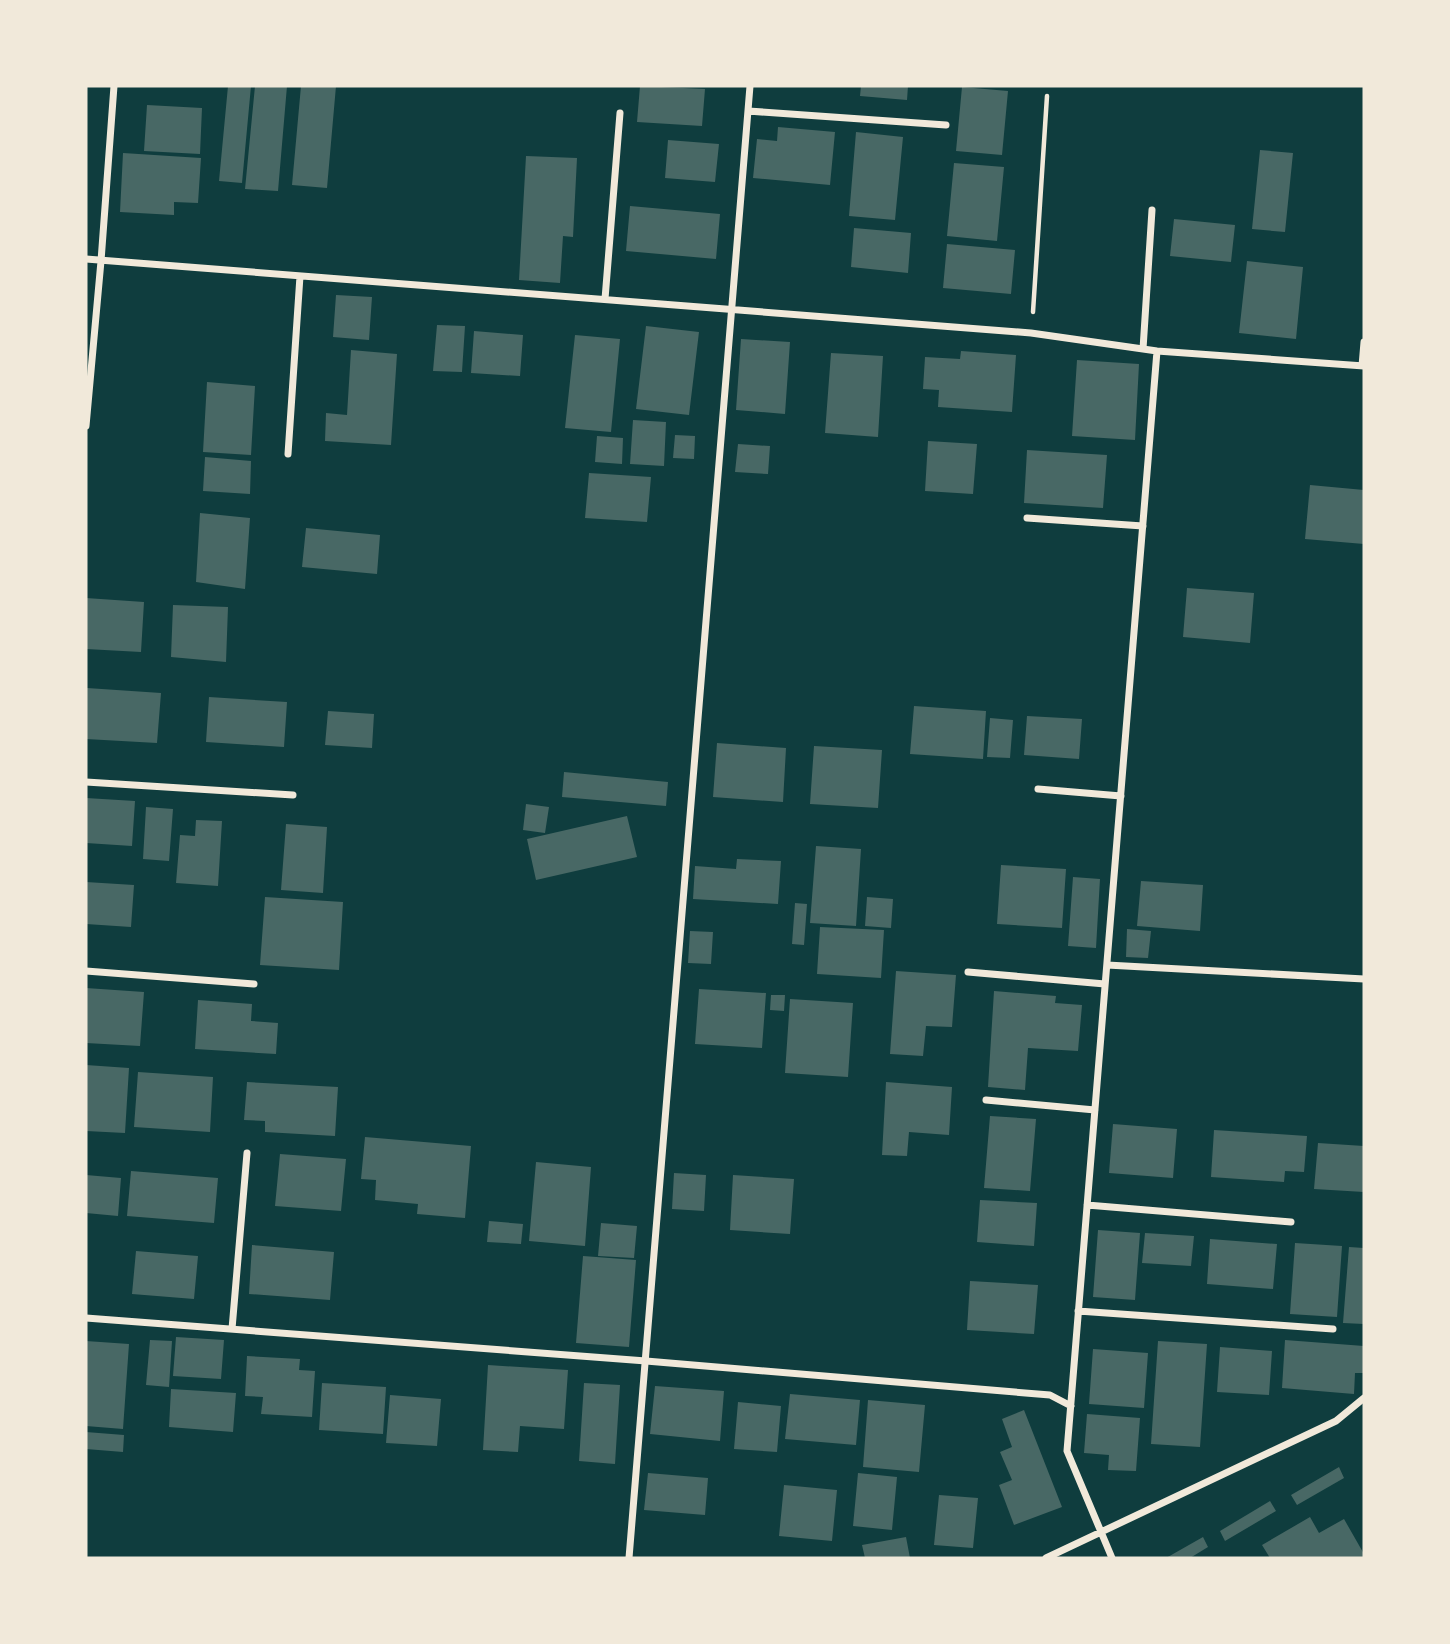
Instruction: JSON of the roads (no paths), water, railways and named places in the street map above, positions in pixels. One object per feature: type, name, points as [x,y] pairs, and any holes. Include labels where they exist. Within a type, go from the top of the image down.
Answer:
[{"type":"street","points":[[86,426],[102,261],[114,86]]},
{"type":"street","points":[[629,1558],[750,86]]},
{"type":"street","points":[[748,111],[946,125]]},
{"type":"street","points":[[605,299],[620,113]]},
{"type":"street","points":[[1143,349],[1152,210]]},
{"type":"street","points":[[86,259],[1031,333],[1157,351],[1363,366],[1364,342]]},
{"type":"street","points":[[288,454],[300,276]]},
{"type":"street","points":[[1112,1558],[1067,1451],[1157,351]]},
{"type":"street","points":[[1027,518],[1143,526]]},
{"type":"street","points":[[86,782],[293,795]]},
{"type":"street","points":[[1038,789],[1121,796]]},
{"type":"street","points":[[1107,965],[1364,979]]},
{"type":"street","points":[[86,971],[254,984]]},
{"type":"street","points":[[968,972],[1105,984]]},
{"type":"street","points":[[986,1100],[1095,1110]]},
{"type":"street","points":[[232,1329],[247,1153]]},
{"type":"street","points":[[1087,1205],[1291,1222]]},
{"type":"street","points":[[1078,1311],[1333,1329]]},
{"type":"street","points":[[86,1318],[1050,1395],[1071,1406]]},
{"type":"street","points":[[1046,1558],[1336,1421],[1363,1401]]}]
